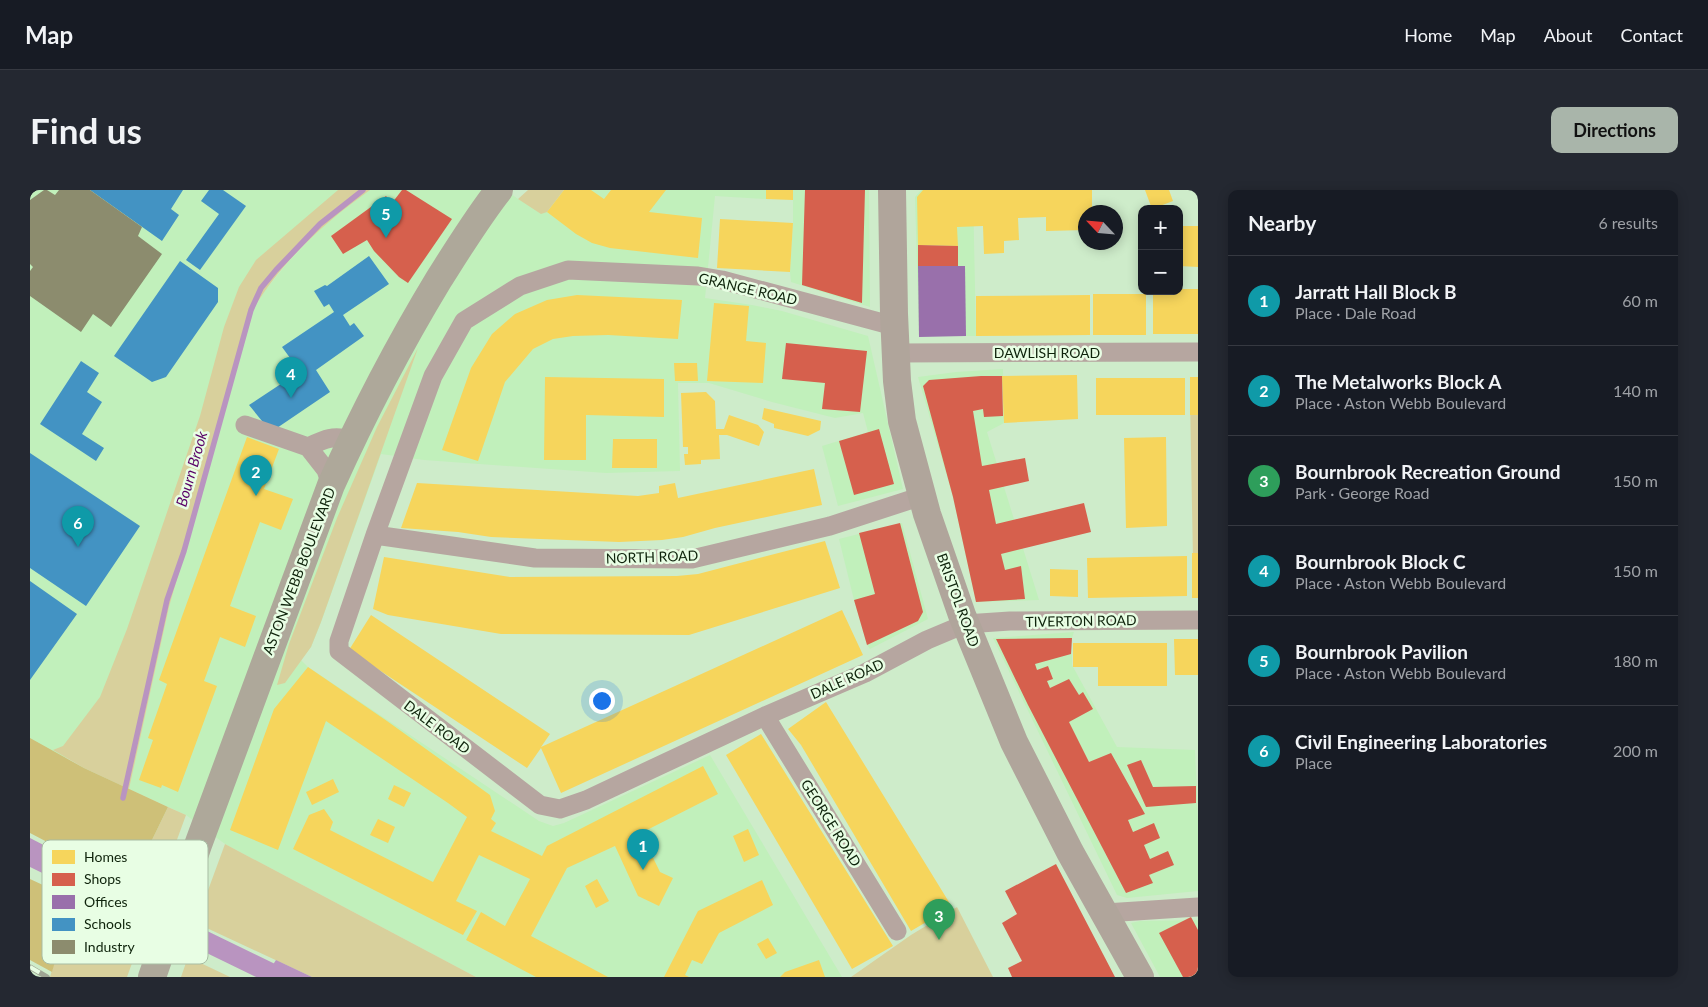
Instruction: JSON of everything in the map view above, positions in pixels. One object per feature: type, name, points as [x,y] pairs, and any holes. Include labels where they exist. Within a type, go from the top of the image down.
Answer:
[{"type":"highway","name":"ASTON WEBB BOULEVARD","points":[[200,840],[331,485],[410,327],[460,246],[499,190]]},
{"type":"highway","name":"ASTON WEBB BOULEVARD","points":[[152,977],[157,964]]},
{"type":"main road","name":"BRISTOL ROAD","points":[[892,190],[894,326],[902,421],[922,496],[965,624],[1014,742],[1070,852],[1140,977]]},
{"type":"street","name":"GRANGE ROAD","points":[[568,270],[698,276],[722,280],[894,326]]},
{"type":"street","name":"DALE ROAD","points":[[568,270],[520,286],[464,322],[433,376],[375,535],[339,641],[339,651],[540,805],[560,809],[586,800],[765,716],[865,673],[928,640],[965,624]]},
{"type":"street","name":"DAWLISH ROAD","points":[[896,353],[1198,352]]},
{"type":"street","points":[[245,425],[308,447],[326,470],[331,485]]},
{"type":"street","points":[[308,447],[326,439],[339,436],[352,440]]},
{"type":"street","name":"NORTH ROAD","points":[[375,535],[535,558],[692,558],[830,526],[922,496]]},
{"type":"street","name":"TIVERTON ROAD","points":[[965,624],[1010,621],[1198,620]]},
{"type":"street","name":"GEORGE ROAD","points":[[765,716],[897,931]]},
{"type":"street","points":[[1105,913],[1198,907]]},
{"type":"shaded area","points":[[30,190],[506,190],[518,199],[547,212],[564,190],[766,190],[766,199],[715,196],[705,298],[782,311],[868,336],[903,489],[838,506],[822,446],[868,432],[863,413],[835,418],[709,383],[678,383],[680,471],[606,473],[424,460],[381,454],[321,622],[311,647],[301,660],[308,667],[539,821],[553,826],[564,823],[710,755],[842,977],[476,977],[225,844],[186,815],[129,789],[169,607],[254,308],[264,292],[289,261],[322,227],[250,296],[132,687],[30,796]]},
{"type":"shaded area","points":[[338,190],[370,190],[337,215],[291,258],[254,308],[169,607],[129,789],[84,768],[53,750],[63,746],[100,697],[127,629],[200,416],[224,327],[239,287],[256,260]]},
{"type":"shaded area","points":[[528,190],[564,190],[547,212],[541,214],[518,199]]},
{"type":"shaded area","points":[[793,190],[869,190],[870,307],[791,282]]},
{"type":"shaded area","points":[[921,190],[973,190],[976,336],[919,336],[915,197]]},
{"type":"shaded area","points":[[418,348],[311,647],[285,683],[277,685],[289,644],[337,518],[377,427]]},
{"type":"shaded area","points":[[1003,369],[1004,423],[987,432],[1039,600],[976,602],[953,497],[918,377]]},
{"type":"shaded area","points":[[1190,398],[1198,398],[1198,561],[1193,561]]},
{"type":"shaded area","points":[[902,523],[928,619],[870,649],[867,645],[854,600],[839,539]]},
{"type":"shaded area","points":[[1074,632],[1072,638],[1072,665],[1117,747],[1195,750],[1198,820],[1198,891],[1127,898],[1117,895],[993,638]]},
{"type":"shaded area","points":[[30,738],[84,768],[168,807],[152,840],[43,840],[30,833]]},
{"type":"shaded area","points":[[168,807],[186,815],[177,840],[152,840]]},
{"type":"shaded area","points":[[30,838],[42,844],[42,871],[30,865]]},
{"type":"shaded area","points":[[225,844],[476,977],[312,977],[208,929],[208,890]]},
{"type":"shaded area","points":[[30,879],[42,885],[42,964],[54,964],[52,972],[30,960]]},
{"type":"shaded area","points":[[957,907],[993,977],[851,977],[911,935]]},
{"type":"shaded area","points":[[1198,920],[1198,977],[1160,977],[1131,923],[1140,921]]},
{"type":"shaded area","points":[[276,960],[312,977],[265,977]]},
{"type":"shaded area","points":[[54,964],[132,964],[127,977],[50,977]]},
{"type":"shaded area","points":[[186,964],[203,964],[230,977],[181,977]]},
{"type":"building: Homes","points":[[564,190],[591,190],[604,199],[611,190],[666,190],[649,212],[702,218],[698,258],[610,248],[592,243],[576,234],[547,212]]},
{"type":"building: Homes","points":[[766,190],[793,190],[793,200],[766,199]]},
{"type":"building: Homes","points":[[923,190],[1092,190],[1092,205],[1078,205],[1078,230],[1046,231],[1046,217],[1018,218],[1019,240],[1004,241],[1004,253],[984,254],[983,226],[957,227],[958,246],[918,245],[917,197]]},
{"type":"building: Homes","points":[[1145,190],[1169,190],[1173,201],[1162,205],[1151,205]]},
{"type":"building: Homes","points":[[720,219],[793,223],[790,272],[717,268]]},
{"type":"building: Homes","points":[[1183,226],[1198,226],[1198,267],[1183,266]]},
{"type":"building: Homes","points":[[1183,289],[1198,289],[1198,334],[1153,334],[1153,295],[1183,295]]},
{"type":"building: Homes","points":[[1093,294],[1146,295],[1146,335],[1093,335]]},
{"type":"building: Homes","points":[[577,295],[682,300],[678,339],[608,335],[573,336],[553,339],[533,349],[505,382],[478,461],[442,450],[471,368],[492,334],[515,314],[547,300]]},
{"type":"building: Homes","points":[[1090,295],[1090,335],[976,336],[976,296]]},
{"type":"building: Homes","points":[[714,303],[749,306],[746,341],[766,343],[763,383],[707,381]]},
{"type":"building: Homes","points":[[674,363],[697,363],[698,381],[675,381]]},
{"type":"building: Homes","points":[[1077,375],[1078,419],[1004,423],[1002,376]]},
{"type":"building: Homes","points":[[545,377],[664,379],[664,417],[586,415],[586,460],[544,460]]},
{"type":"building: Homes","points":[[1190,377],[1198,377],[1198,415],[1190,415]]},
{"type":"building: Homes","points":[[1096,378],[1185,378],[1185,415],[1096,415]]},
{"type":"building: Homes","points":[[706,392],[715,401],[716,429],[724,429],[729,415],[758,425],[764,432],[759,446],[727,435],[719,435],[720,459],[701,460],[701,464],[685,465],[684,454],[688,454],[688,447],[683,447],[681,393]]},
{"type":"building: Homes","points":[[764,408],[821,421],[820,430],[808,436],[774,428],[774,424],[762,419]]},
{"type":"building: Homes","points":[[247,437],[279,449],[264,489],[293,499],[281,530],[260,522],[230,606],[256,616],[245,647],[220,637],[204,681],[217,686],[178,792],[162,785],[161,788],[139,780],[153,740],[148,738],[167,684],[159,680]]},
{"type":"building: Homes","points":[[1166,437],[1167,526],[1126,528],[1124,438]]},
{"type":"building: Homes","points":[[613,439],[657,439],[657,468],[612,468]]},
{"type":"building: Homes","points":[[814,469],[822,505],[715,528],[683,537],[662,540],[619,542],[491,537],[458,532],[401,528],[417,483],[638,496],[659,493],[659,486],[675,483],[678,498]]},
{"type":"building: Homes","points":[[825,541],[840,588],[689,635],[501,634],[388,615],[373,609],[384,557],[510,577],[677,576],[698,574]]},
{"type":"building: Homes","points":[[1192,553],[1198,553],[1198,598],[1192,598]]},
{"type":"building: Homes","points":[[1187,556],[1187,596],[1088,598],[1087,558]]},
{"type":"building: Homes","points":[[1050,569],[1078,570],[1078,597],[1050,596]]},
{"type":"building: Homes","points":[[842,610],[863,655],[561,793],[541,748],[527,768],[349,650],[371,615],[550,734],[541,747]]},
{"type":"building: Homes","points":[[1174,639],[1198,639],[1198,675],[1175,675]]},
{"type":"building: Homes","points":[[1073,643],[1167,643],[1167,686],[1098,686],[1098,667],[1073,667]]},
{"type":"building: Homes","points":[[308,667],[490,795],[495,811],[491,819],[496,823],[491,831],[542,856],[547,846],[703,766],[718,794],[641,833],[660,872],[673,878],[659,906],[638,896],[615,846],[567,868],[531,936],[608,977],[536,977],[466,940],[481,912],[505,926],[530,879],[479,855],[456,901],[477,911],[463,935],[293,849],[309,815],[324,809],[333,822],[330,830],[433,882],[467,817],[326,721],[278,850],[230,830],[274,709]]},
{"type":"building: Homes","points":[[826,702],[952,907],[911,931],[801,745],[788,729]]},
{"type":"building: Homes","points":[[761,734],[893,946],[852,969],[726,755]]},
{"type":"building: Homes","points":[[333,779],[339,792],[312,805],[306,792]]},
{"type":"building: Homes","points":[[394,785],[411,793],[404,807],[388,799]]},
{"type":"building: Homes","points":[[378,819],[395,827],[388,843],[370,835]]},
{"type":"building: Homes","points":[[748,829],[759,855],[744,862],[733,836]]},
{"type":"building: Homes","points":[[597,879],[609,901],[596,908],[585,886]]},
{"type":"building: Homes","points":[[762,880],[773,905],[719,933],[702,964],[692,960],[685,975],[689,977],[664,977],[698,911]]},
{"type":"building: Homes","points":[[768,938],[777,953],[766,959],[757,944]]},
{"type":"building: Homes","points":[[819,960],[825,977],[780,977],[785,972]]},
{"type":"building: Shops","points":[[402,190],[406,190],[452,219],[408,283],[399,277],[374,251],[367,240],[343,254],[331,236],[386,196],[392,203]]},
{"type":"building: Shops","points":[[805,190],[865,190],[862,303],[802,285]]},
{"type":"building: Shops","points":[[918,245],[958,246],[958,266],[918,266]]},
{"type":"building: Shops","points":[[786,343],[867,351],[860,412],[822,409],[825,383],[782,379]]},
{"type":"building: Shops","points":[[1002,376],[1003,416],[984,417],[983,409],[973,411],[982,466],[1025,458],[1029,481],[989,490],[996,524],[1084,503],[1091,532],[1001,554],[1005,570],[1021,566],[1025,599],[976,602],[953,497],[923,386],[929,380]]},
{"type":"building: Shops","points":[[879,429],[894,484],[854,495],[839,441]]},
{"type":"building: Shops","points":[[900,523],[923,612],[918,621],[867,645],[854,600],[875,594],[859,533]]},
{"type":"building: Shops","points":[[1072,638],[1071,654],[1035,664],[1037,670],[1048,666],[1053,679],[1047,681],[1050,688],[1069,679],[1079,695],[1083,692],[1093,709],[1069,722],[1089,762],[1111,753],[1145,814],[1128,820],[1133,832],[1154,823],[1160,838],[1144,845],[1150,859],[1168,851],[1174,865],[1149,875],[1153,883],[1126,893],[1028,705],[996,639]]},
{"type":"building: Shops","points":[[1141,760],[1153,787],[1196,786],[1196,803],[1146,807],[1127,765]]},
{"type":"building: Shops","points":[[1056,864],[1115,977],[1012,977],[1008,968],[1022,961],[1002,923],[1017,914],[1005,891]]},
{"type":"building: Shops","points":[[1191,917],[1198,930],[1198,977],[1183,977],[1159,933]]},
{"type":"building: Offices","points":[[918,266],[965,266],[966,336],[919,337]]},
{"type":"building: Schools","points":[[90,190],[183,190],[171,209],[179,215],[162,241]]},
{"type":"building: Schools","points":[[209,190],[223,190],[246,206],[200,270],[186,260],[219,214],[201,201]]},
{"type":"building: Schools","points":[[369,256],[389,284],[343,315],[350,326],[354,323],[364,336],[316,370],[330,392],[271,432],[249,405],[305,368],[297,359],[293,362],[282,347],[334,312],[329,304],[324,307],[314,291],[325,285],[327,286]]},
{"type":"building: Schools","points":[[180,261],[218,288],[218,302],[166,377],[152,382],[114,356]]},
{"type":"building: Schools","points":[[81,361],[99,373],[87,392],[102,402],[82,434],[104,448],[96,461],[40,424]]},
{"type":"building: Schools","points":[[30,453],[140,526],[86,606],[30,568]]},
{"type":"building: Schools","points":[[30,581],[77,614],[30,680]]},
{"type":"building: Industry","points":[[44,190],[55,195],[59,190],[90,190],[142,227],[138,236],[162,254],[111,327],[93,314],[81,332],[30,296],[30,271],[33,267],[30,264],[30,200]]},
{"type":"waterway","name":"Bourn Brook","points":[[123,798],[167,600],[184,551],[251,310],[261,288],[276,270],[320,224],[363,190]]},
{"type":"waterway","points":[[30,856],[42,862]]},
{"type":"waterway","points":[[208,942],[279,977]]},
{"type":"railway","points":[[30,967],[47,977]]},
{"type":"place","name":"Bournbrook Pavilion","points":[[386,238]]},
{"type":"place","name":"Bournbrook Block C","points":[[291,398]]},
{"type":"place","name":"The Metalworks Block A","points":[[256,496]]},
{"type":"place","name":"Civil Engineering Laboratories","points":[[78,547]]},
{"type":"place","name":"Jarratt Hall Block B","points":[[643,870]]},
{"type":"place","name":"Bournbrook Recreation Ground","points":[[939,940]]}]
